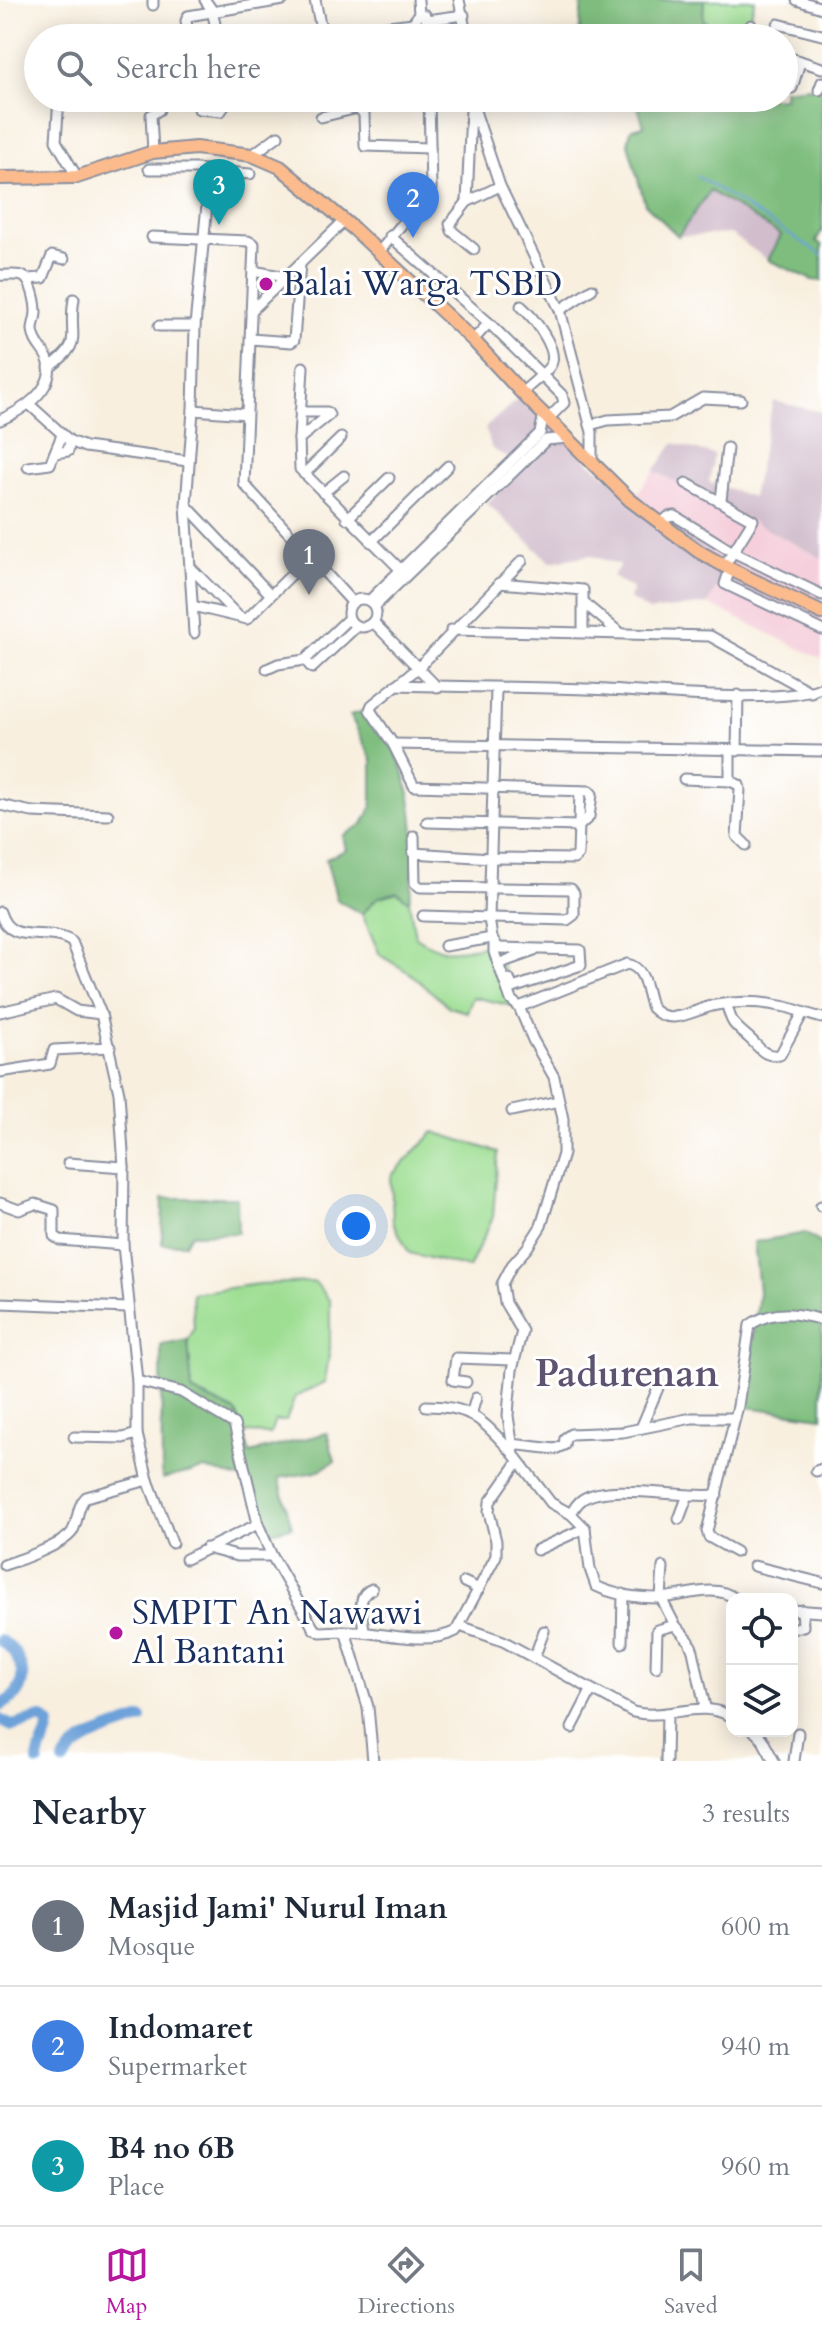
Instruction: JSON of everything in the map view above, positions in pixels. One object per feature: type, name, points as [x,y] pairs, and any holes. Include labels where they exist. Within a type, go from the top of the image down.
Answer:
[{"type":"main road","points":[[0,178],[77,177],[153,152],[196,148],[252,155],[292,174],[473,340],[613,485],[660,525],[727,567],[822,613]]},
{"type":"street","points":[[205,0],[212,10],[215,24]]},
{"type":"street","points":[[188,24],[187,16],[236,3],[283,0]]},
{"type":"street","points":[[315,0],[320,24]]},
{"type":"street","points":[[418,0],[421,24]]},
{"type":"street","points":[[459,0],[465,24]]},
{"type":"street","points":[[464,15],[466,0]]},
{"type":"street","points":[[797,0],[822,8]]},
{"type":"street","points":[[425,24],[464,15]]},
{"type":"street","points":[[798,29],[822,35]]},
{"type":"street","points":[[798,68],[800,62],[822,68]]},
{"type":"street","points":[[58,112],[56,141],[77,177]]},
{"type":"street","points":[[153,152],[151,115],[156,112]]},
{"type":"street","points":[[321,117],[334,112]]},
{"type":"street","points":[[362,112],[363,142],[368,147],[430,148]]},
{"type":"street","points":[[379,252],[431,189],[429,112]]},
{"type":"street","points":[[467,202],[471,112]]},
{"type":"street","points":[[476,112],[500,186],[560,310],[590,425],[592,464]]},
{"type":"street","points":[[252,155],[278,136]]},
{"type":"street","points":[[195,169],[196,148]]},
{"type":"street","points":[[149,169],[250,174]]},
{"type":"street","points":[[474,249],[450,226],[467,202],[500,186]]},
{"type":"street","points":[[194,633],[186,505],[195,326],[207,205]]},
{"type":"street","points":[[251,311],[344,221]]},
{"type":"street","points":[[373,603],[543,436],[547,416],[564,400],[489,323],[390,236]]},
{"type":"street","points":[[152,237],[253,243],[244,484],[352,602]]},
{"type":"street","points":[[0,275],[43,278],[52,256],[64,259]]},
{"type":"street","points":[[251,339],[293,341],[300,264]]},
{"type":"street","points":[[253,271],[286,277]]},
{"type":"street","points":[[0,420],[30,405],[44,384],[49,368],[47,357],[35,342],[33,328],[36,312],[27,279]]},
{"type":"street","points":[[560,310],[592,289]]},
{"type":"street","points":[[49,368],[67,355],[73,345],[71,314],[74,299]]},
{"type":"street","points":[[521,306],[532,316],[551,349],[553,363],[522,393]]},
{"type":"street","points":[[473,340],[489,323]]},
{"type":"street","points":[[159,326],[195,326]]},
{"type":"street","points":[[303,367],[307,378],[300,412],[299,464],[304,474],[347,519],[401,570]]},
{"type":"street","points":[[590,425],[623,418],[670,417],[703,398],[741,400]]},
{"type":"street","points":[[30,405],[66,438],[106,451],[188,461]]},
{"type":"street","points":[[193,410],[246,414]]},
{"type":"street","points":[[299,439],[329,415],[327,412],[300,412]]},
{"type":"street","points":[[373,603],[401,570],[543,436],[568,438]]},
{"type":"street","points":[[28,467],[47,466],[55,453],[68,451],[66,438]]},
{"type":"street","points":[[304,474],[341,438]]},
{"type":"street","points":[[721,500],[727,448]]},
{"type":"street","points":[[371,542],[448,466]]},
{"type":"street","points":[[323,493],[344,476]]},
{"type":"street","points":[[347,519],[389,478]]},
{"type":"street","points":[[686,483],[753,520],[733,552],[725,584],[822,630]]},
{"type":"street","points":[[186,505],[270,594]]},
{"type":"street","points":[[660,525],[668,517],[675,516],[733,552],[822,595]]},
{"type":"street","points":[[193,606],[247,619],[311,555]]},
{"type":"street","points":[[427,822],[579,826],[589,817],[585,791],[414,786],[393,744],[371,713],[370,708],[418,668],[451,630],[522,561]]},
{"type":"street","points":[[191,568],[240,619]]},
{"type":"street","points":[[499,583],[579,589],[585,593],[583,631]]},
{"type":"street","points":[[361,598],[373,603],[377,615],[373,622],[365,627],[357,626],[349,618],[352,602],[361,598]]},
{"type":"street","points":[[585,604],[620,633]]},
{"type":"street","points":[[267,669],[305,660],[349,618]]},
{"type":"street","points":[[373,622],[437,687]]},
{"type":"street","points":[[305,660],[312,668],[315,667],[357,626]]},
{"type":"street","points":[[451,630],[710,636],[817,690]]},
{"type":"street","points":[[396,685],[791,696],[817,690]]},
{"type":"street","points":[[445,946],[495,943],[579,949],[582,964],[513,988],[495,943],[489,918],[496,689]]},
{"type":"street","points":[[730,781],[738,695]]},
{"type":"street","points":[[393,744],[822,751]]},
{"type":"street","points":[[684,779],[730,781],[739,785],[737,836],[746,845]]},
{"type":"street","points":[[0,805],[32,812],[108,815]]},
{"type":"street","points":[[413,853],[574,859],[578,855],[579,826]]},
{"type":"street","points":[[414,836],[417,886],[571,889],[574,893],[574,915],[571,919],[423,916]]},
{"type":"street","points":[[0,912],[4,928],[13,932],[70,940],[101,1014],[110,1047],[119,1093],[124,1167],[123,1245],[137,1381],[137,1434],[148,1480],[172,1543]]},
{"type":"street","points":[[137,1381],[181,1392],[234,1424],[258,1524],[272,1556],[314,1629],[320,1632],[364,1631],[438,1638],[456,1631],[496,1556],[490,1502],[516,1459],[508,1416],[513,1360],[522,1331],[505,1303],[502,1284],[512,1265],[535,1238],[563,1154],[554,1077],[519,1007],[511,1000],[494,952],[495,943]]},
{"type":"street","points":[[503,962],[541,948]]},
{"type":"street","points":[[519,1007],[627,964],[639,968],[652,1008],[663,1016],[673,1018],[727,1005],[755,1003],[785,1007],[822,1018]]},
{"type":"street","points":[[0,1013],[56,999],[77,1011],[101,1014]]},
{"type":"street","points":[[727,1005],[737,1029],[760,1052],[769,1055],[780,1055],[803,1013]]},
{"type":"street","points":[[0,1072],[48,1065],[54,1050],[110,1047]]},
{"type":"street","points":[[512,1111],[559,1101]]},
{"type":"street","points":[[68,1163],[124,1167]]},
{"type":"street","points":[[0,1203],[19,1210],[35,1204],[54,1210],[56,1239],[123,1245]]},
{"type":"street","points":[[0,1303],[128,1308]]},
{"type":"street","points":[[736,1552],[708,1534],[735,1418],[752,1323],[786,1313],[822,1320]]},
{"type":"street","points":[[466,1382],[453,1380],[456,1358],[513,1360]]},
{"type":"street","points":[[641,1428],[658,1388]]},
{"type":"street","points":[[471,1415],[476,1398]]},
{"type":"street","points":[[426,1406],[457,1407],[484,1423],[531,1475],[551,1503],[571,1514],[585,1528],[592,1580],[596,1586],[623,1594],[661,1598],[729,1593]]},
{"type":"street","points":[[511,1444],[555,1449],[560,1448],[571,1434],[623,1432],[692,1418],[735,1418]]},
{"type":"street","points":[[74,1437],[123,1438],[137,1434]]},
{"type":"street","points":[[4,1565],[26,1559],[69,1536],[80,1504],[86,1497],[148,1480]]},
{"type":"street","points":[[571,1514],[584,1499],[596,1494],[717,1495]]},
{"type":"street","points":[[679,1519],[688,1495]]},
{"type":"street","points":[[186,1559],[258,1524]]},
{"type":"street","points":[[537,1550],[585,1528]]},
{"type":"street","points":[[206,1548],[237,1556],[272,1556]]},
{"type":"street","points":[[754,1566],[822,1583]]},
{"type":"street","points":[[663,1567],[661,1598],[675,1625],[689,1641],[705,1707]]},
{"type":"street","points":[[464,1582],[479,1589]]},
{"type":"street","points":[[364,1631],[361,1600],[364,1593],[372,1589]]},
{"type":"street","points":[[622,1643],[623,1594]]},
{"type":"street","points":[[798,1610],[822,1612]]},
{"type":"street","points":[[656,1667],[657,1630],[675,1625]]},
{"type":"street","points":[[460,1626],[503,1641],[633,1712],[643,1715],[705,1707],[726,1715]]},
{"type":"street","points":[[344,1631],[368,1707],[373,1760],[366,1761]]},
{"type":"street","points":[[534,1658],[544,1631]]},
{"type":"street","points":[[572,1728],[591,1691]]},
{"type":"street","points":[[666,1761],[667,1713]]},
{"type":"street","points":[[760,1737],[774,1761]]},
{"type":"street","points":[[794,1761],[797,1737]]},
{"type":"shaded area","points":[[710,191],[782,236],[768,260],[731,234],[678,236]]},
{"type":"shaded area","points":[[523,394],[589,462],[727,566],[708,604],[649,611],[629,599],[633,589],[612,577],[620,565],[590,555],[550,562],[487,503],[524,466],[492,449],[485,428]]},
{"type":"shaded area","points":[[773,401],[822,412],[822,558],[654,471],[674,443],[714,455],[709,482],[752,497]]},
{"type":"shaded area","points":[[654,471],[822,558],[822,659],[708,604],[727,566],[631,501]]},
{"type":"green space","points":[[582,0],[704,0],[703,19],[708,24],[580,24]]},
{"type":"green space","points":[[704,0],[755,0],[748,24],[708,24],[703,19]]},
{"type":"green space","points":[[798,88],[822,88],[822,231],[816,241],[822,245],[822,281],[812,280],[768,260],[781,235],[710,191],[678,236],[645,204],[628,144],[631,129],[644,126],[640,112],[798,112]]},
{"type":"green space","points":[[369,710],[395,752],[409,791],[414,829],[414,867],[409,901],[397,892],[377,898],[362,914],[337,900],[326,859],[346,850],[343,836],[363,824],[372,807],[372,760],[350,715]]},
{"type":"green space","points":[[397,892],[409,901],[415,936],[426,943],[444,950],[494,944],[518,1007],[473,997],[467,1012],[449,1007],[411,974],[380,955],[362,914],[376,898]]},
{"type":"green space","points":[[434,1132],[498,1152],[493,1217],[469,1268],[409,1253],[393,1222],[391,1176]]},
{"type":"green space","points":[[163,1198],[237,1198],[238,1233],[191,1234],[185,1244],[162,1244]]},
{"type":"green space","points":[[805,1233],[822,1244],[822,1417],[746,1407],[759,1292],[754,1242]]},
{"type":"green space","points":[[315,1282],[330,1301],[330,1348],[325,1382],[295,1397],[286,1421],[275,1421],[270,1434],[244,1433],[236,1412],[192,1391],[188,1340],[194,1329],[192,1293],[258,1284]]},
{"type":"green space","points":[[188,1340],[192,1391],[236,1412],[250,1453],[327,1433],[335,1461],[316,1472],[279,1478],[292,1527],[270,1532],[244,1479],[204,1469],[162,1479],[161,1345]]},
{"type":"waterway","points":[[697,176],[822,255]]},
{"type":"waterway","points":[[0,1640],[17,1657],[22,1672],[16,1694],[0,1706]]},
{"type":"waterway","points":[[0,1720],[12,1726],[41,1718],[49,1725],[38,1761]]},
{"type":"waterway","points":[[64,1761],[87,1740],[141,1719]]},
{"type":"place","name":"B4 no 6B","points":[[219,225]]},
{"type":"place","name":"Indomaret","points":[[413,238]]},
{"type":"place","name":"Balai Warga TSBD","points":[[266,284]]},
{"type":"place","name":"Masjid Jami' Nurul Iman","points":[[309,595]]},
{"type":"place","name":"SMPIT An Nawawi Al Bantani","points":[[116,1633]]},
{"type":"district","name":"Padurenan","points":[[627,1374]]}]
